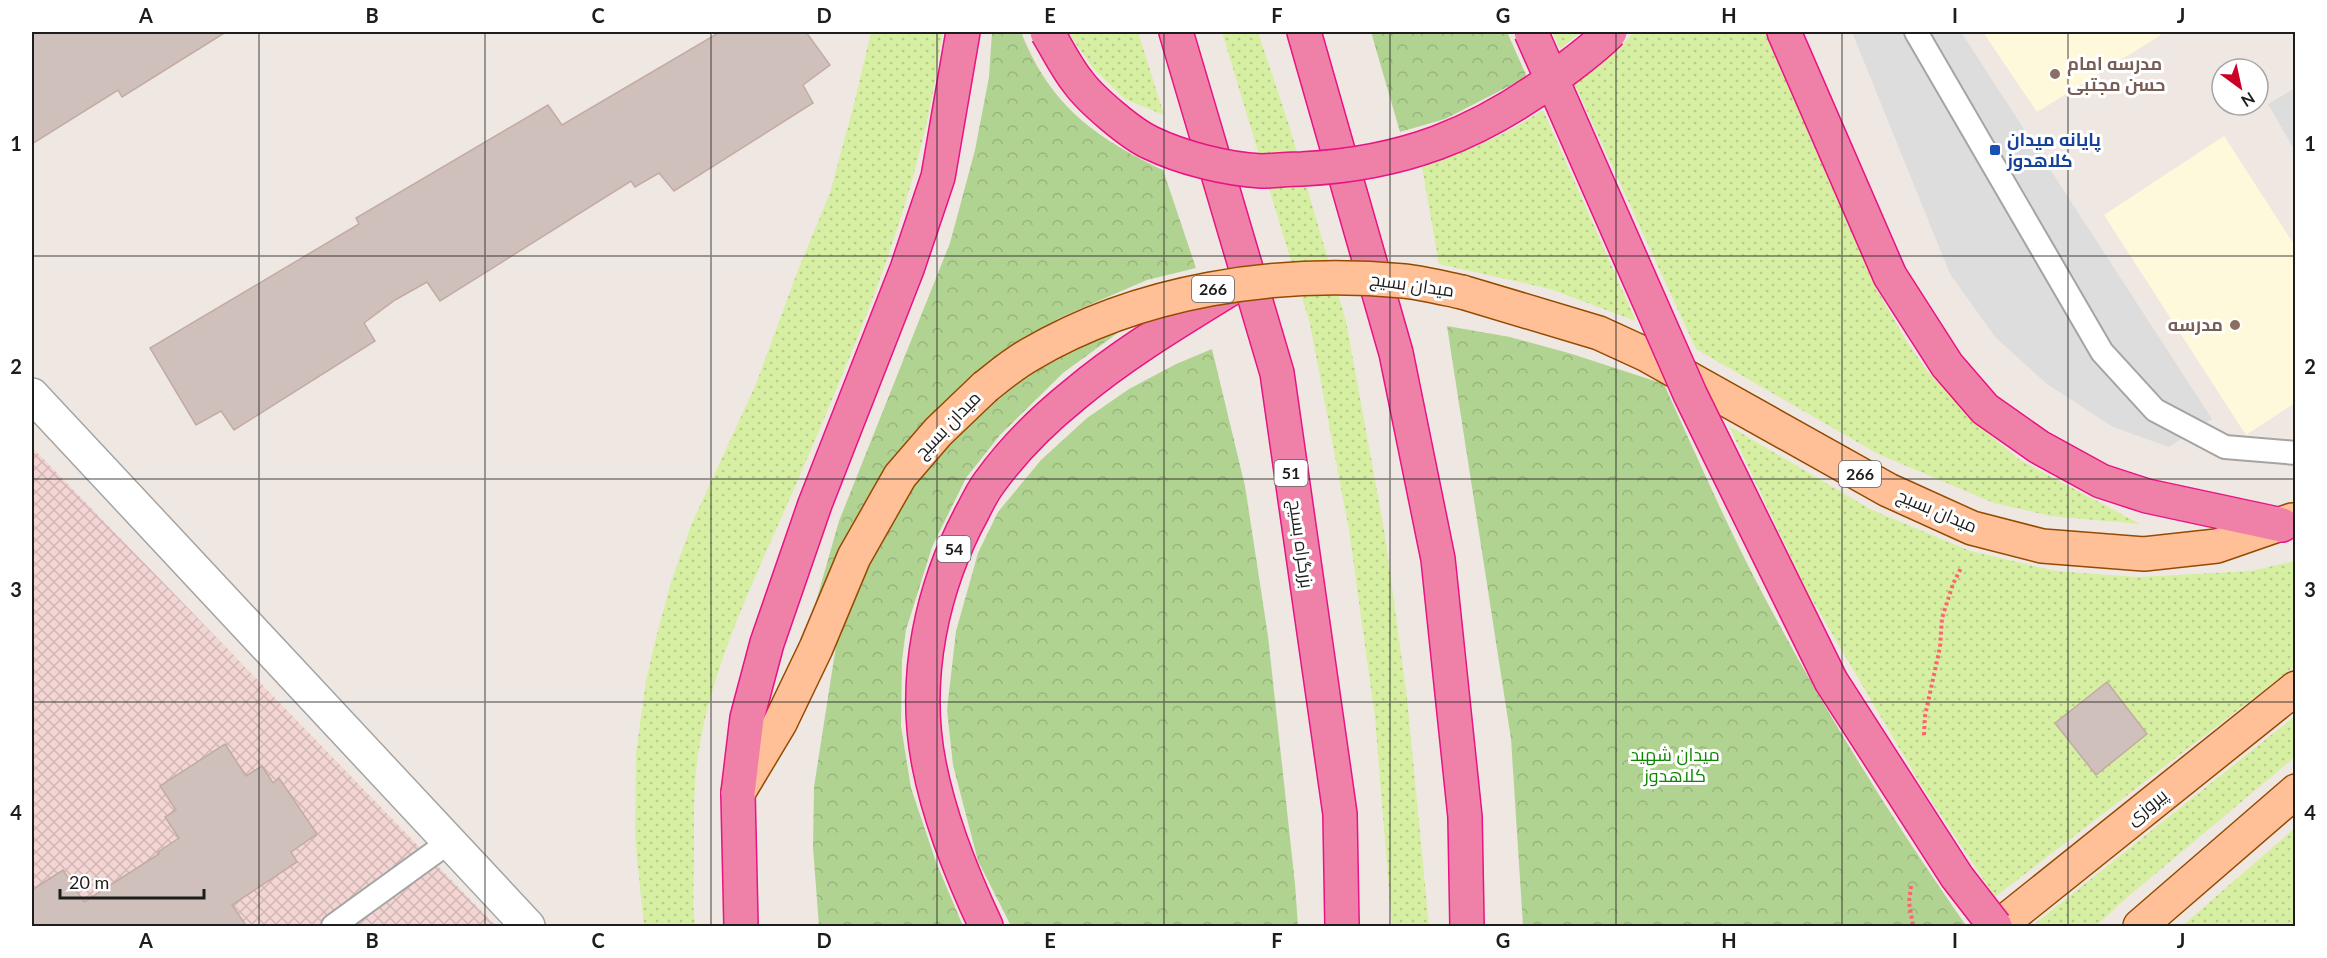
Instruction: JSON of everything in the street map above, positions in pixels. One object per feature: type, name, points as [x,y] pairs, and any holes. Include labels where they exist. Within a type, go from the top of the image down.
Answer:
[{"type":"highway","points":[[745,918],[738,793],[747,718],[767,643],[815,504],[907,269],[938,177],[963,32]]},
{"type":"highway","points":[[1047,32],[1078,84],[1113,117],[1149,142],[1191,159],[1260,171],[1344,167],[1395,157],[1442,142],[1489,120],[1527,98],[1599,44],[1610,32]]},
{"type":"highway","name":"بزرگراه بسیج","points":[[1176,32],[1277,373],[1340,814],[1342,927]]},
{"type":"highway","points":[[1304,32],[1396,353],[1438,559],[1465,817],[1467,927]]},
{"type":"highway","points":[[1531,32],[1690,394],[1831,681],[1957,877],[1995,927]]},
{"type":"highway","points":[[1784,32],[1890,276],[1947,365],[1985,409],[2039,447],[2101,481],[2147,496],[2289,522]]},
{"type":"highway","name":"54","points":[[986,927],[962,875],[942,814],[929,764],[923,718],[927,640],[940,585],[957,540],[988,483],[1026,440],[1073,395],[1135,347],[1235,286]]},
{"type":"main road","name":"میدان بسیج","points":[[738,793],[780,723],[816,648],[854,557],[900,476],[938,432],[985,387],[1028,355],[1077,329],[1121,312],[1181,294],[1317,278],[1406,281],[1462,292],[1599,333],[1638,350],[1888,490],[1972,528],[2042,546],[2144,554],[2217,546],[2289,522]]},
{"type":"main road","name":"پیروزی","points":[[2000,927],[2295,688]]},
{"type":"main road","points":[[2140,927],[2295,791]]},
{"type":"street","points":[[32,395],[528,927]]},
{"type":"lane","points":[[1916,32],[2103,352],[2132,385],[2155,410],[2225,447],[2295,453]]},
{"type":"lane","points":[[333,927],[449,842]]},
{"type":"path","points":[[1924,735],[1924,716],[1940,647],[1942,618],[1953,584],[1966,560]]},
{"type":"path","points":[[1911,883],[1910,902],[1913,927]]},
{"type":"shaded area","points":[[1852,32],[1961,32],[2212,419],[2169,447],[2113,427],[2047,384],[1996,338],[1950,274]]},
{"type":"shaded area","name":"مدرسه امام حسن مجتبی","points":[[1983,32],[2159,32],[2161,35],[2037,112]]},
{"type":"shaded area","points":[[2295,88],[2295,151],[2270,107],[2270,103]]},
{"type":"shaded area","name":"مدرسه","points":[[2224,136],[2295,246],[2295,403],[2246,435],[2104,215]]},
{"type":"shaded area","points":[[32,447],[496,926],[32,926]]},
{"type":"green space","points":[[871,32],[942,32],[934,88],[922,143],[890,251],[850,357],[746,597],[709,702],[698,752],[695,780],[693,889],[695,926],[644,926],[635,837],[636,753],[646,681],[655,642],[671,582],[692,523],[756,384],[798,270],[830,193]]},
{"type":"green space","points":[[992,32],[1021,32],[1046,80],[1077,116],[1116,145],[1163,170],[1196,268],[1147,280],[1059,318],[1006,352],[957,390],[921,428],[795,675],[839,521],[950,243],[975,150],[989,77]]},
{"type":"green space","points":[[1068,32],[1138,32],[1164,115],[1125,99],[1092,67]]},
{"type":"green space","points":[[1222,32],[1258,32],[1288,122],[1346,321],[1385,535],[1407,698],[1429,926],[1392,926],[1375,718],[1349,530],[1310,324]]},
{"type":"green space","points":[[1371,32],[1507,32],[1527,77],[1445,119],[1400,132]]},
{"type":"green space","points":[[1552,32],[1581,32],[1560,49]]},
{"type":"green space","points":[[1634,32],[1765,32],[1876,288],[1907,342],[1928,372],[1984,430],[2020,460],[2140,524],[2051,516],[1994,503],[1878,454],[1696,349],[1574,83],[1606,60]]},
{"type":"green space","points":[[1543,110],[1636,321],[1550,289],[1439,264],[1422,167],[1484,142]]},
{"type":"green space","points":[[1175,310],[1119,332],[1063,373],[1000,435],[966,478],[932,547],[906,630],[902,660],[901,726],[911,788],[936,862],[963,926],[819,926],[813,848],[814,787],[838,633],[867,560],[918,476],[964,419],[1059,352]]},
{"type":"green space","name":"میدان شهید کلاهدوز","points":[[1447,326],[1510,337],[1572,354],[1664,384],[1740,548],[1789,643],[1861,766],[1965,924],[1961,926],[1523,926],[1511,739]]},
{"type":"green space","points":[[1212,349],[1245,486],[1268,636],[1298,926],[1011,926],[978,861],[953,765],[947,710],[956,631],[978,553],[998,512],[1041,460],[1087,418],[1129,389],[1176,364]]},
{"type":"green space","points":[[1729,426],[1870,509],[1970,551],[2055,571],[2137,577],[2251,571],[2295,561],[2295,666],[1995,897],[1921,785],[1807,591]]},
{"type":"green space","points":[[2295,716],[2295,757],[2096,926],[2032,926]]},
{"type":"green space","points":[[2295,828],[2294,926],[2182,926]]},
{"type":"building","points":[[32,32],[226,32],[122,97],[118,90],[32,144]]},
{"type":"building","points":[[720,32],[806,32],[830,65],[803,85],[813,103],[674,191],[659,173],[635,187],[631,181],[440,301],[427,282],[395,300],[364,323],[375,341],[234,430],[221,411],[196,425],[150,348],[359,224],[356,218],[548,105],[562,125]]},
{"type":"building","points":[[2107,682],[2147,734],[2096,775],[2055,723]]},
{"type":"building","points":[[225,744],[246,776],[262,766],[273,783],[279,778],[317,834],[291,852],[297,862],[232,905],[247,927],[32,927],[32,890],[63,870],[84,902],[159,854],[158,852],[179,838],[165,817],[176,810],[160,786]]},
{"type":"place","name":"مدرسه امام حسن مجتبی","points":[[2055,74]]},
{"type":"place","name":"پایانه میدان کلاهدوز","points":[[1995,150]]},
{"type":"place","name":"مدرسه","points":[[2235,325]]}]
